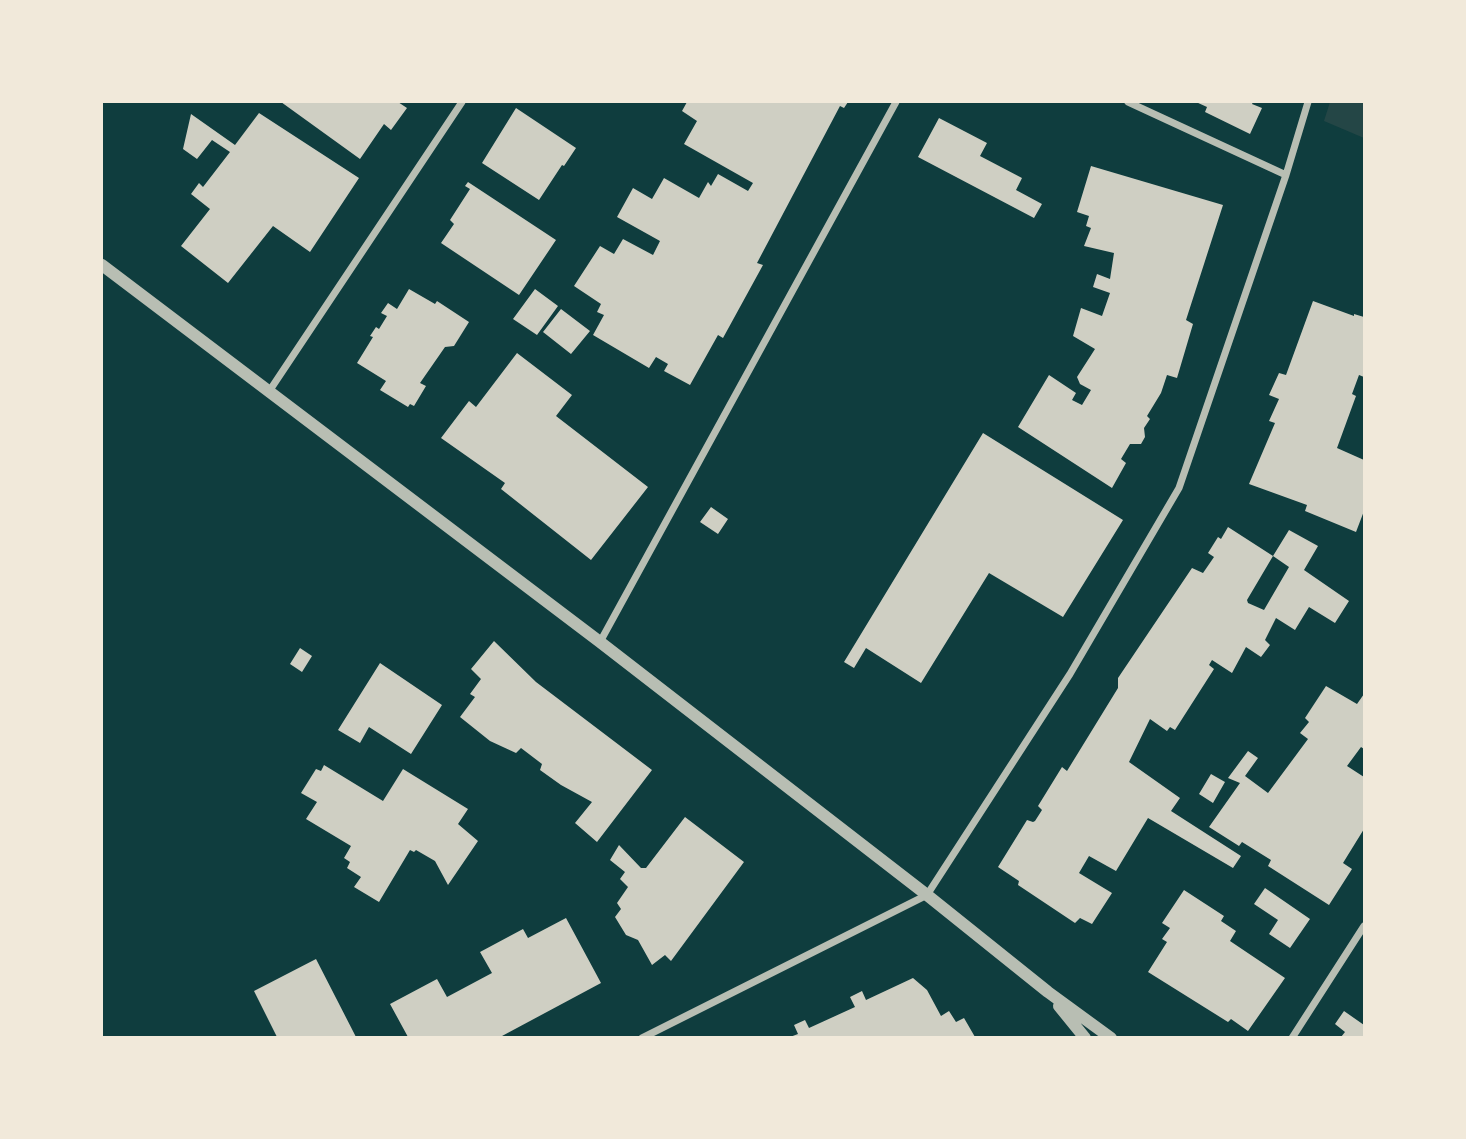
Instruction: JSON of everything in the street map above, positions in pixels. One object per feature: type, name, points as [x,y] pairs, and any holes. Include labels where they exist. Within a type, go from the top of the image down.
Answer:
[{"type":"street","points":[[268,393],[462,102]]},
{"type":"street","points":[[600,642],[897,102]]},
{"type":"street","points":[[1128,102],[1286,175]]},
{"type":"street","points":[[642,1038],[927,895],[1070,674],[1179,488],[1286,175],[1308,102]]},
{"type":"street","points":[[102,265],[600,642],[1048,992],[1111,1038]]},
{"type":"street","points":[[1292,1038],[1364,926]]},
{"type":"street","points":[[1048,992],[1085,1038]]},
{"type":"shaded area","points":[[1330,102],[1364,102],[1364,138],[1324,121]]},
{"type":"building","points":[[281,102],[398,102],[407,108],[391,130],[384,124],[360,159]]},
{"type":"building","points":[[687,102],[848,102],[844,108],[840,106],[757,263],[763,265],[723,338],[718,335],[690,385],[664,371],[668,364],[656,357],[649,368],[593,335],[604,315],[597,312],[601,304],[574,286],[600,246],[614,254],[623,239],[653,255],[660,241],[617,217],[633,188],[652,199],[664,178],[699,198],[708,182],[711,186],[718,174],[748,191],[753,183],[684,144],[697,121],[682,111]]},
{"type":"building","points":[[1196,102],[1253,102],[1252,104],[1262,108],[1250,134],[1205,112],[1207,107]]},
{"type":"building","points":[[516,108],[576,148],[539,200],[482,163]]},
{"type":"building","points":[[259,113],[359,178],[310,252],[273,226],[228,283],[181,246],[210,209],[191,194],[199,183],[203,187],[230,152],[212,140],[197,159],[183,149],[191,114],[235,145]]},
{"type":"building","points":[[939,118],[987,143],[980,156],[1022,178],[1016,190],[1042,204],[1034,218],[918,157]]},
{"type":"building","points":[[1091,166],[1223,205],[1186,320],[1193,324],[1177,378],[1167,375],[1161,393],[1147,416],[1150,419],[1144,428],[1145,437],[1141,444],[1130,444],[1121,459],[1126,463],[1112,488],[1018,427],[1049,375],[1076,393],[1072,400],[1082,405],[1091,390],[1080,384],[1077,377],[1095,349],[1073,336],[1081,308],[1102,316],[1110,293],[1093,287],[1097,274],[1110,279],[1114,253],[1084,246],[1091,228],[1086,226],[1089,216],[1077,212]]},
{"type":"building","points":[[468,182],[556,240],[519,295],[441,243],[454,224],[450,220],[470,189],[465,186]]},
{"type":"building","points":[[409,289],[435,304],[437,301],[469,322],[454,346],[445,347],[420,383],[426,386],[414,406],[410,404],[408,407],[380,390],[386,381],[357,363],[373,337],[370,336],[376,327],[379,329],[387,316],[381,313],[388,303],[397,309]]},
{"type":"building","points":[[535,289],[558,306],[537,335],[513,319]]},
{"type":"building","points":[[1313,301],[1364,317],[1364,377],[1359,375],[1352,394],[1356,396],[1337,448],[1364,460],[1364,511],[1356,532],[1305,511],[1307,505],[1249,484],[1275,423],[1269,421],[1279,399],[1269,395],[1279,373],[1286,375]]},
{"type":"building","points":[[561,309],[590,331],[571,354],[543,332]]},
{"type":"building","points":[[517,353],[572,395],[556,416],[648,487],[591,560],[501,489],[505,483],[441,438],[469,401],[476,407]]},
{"type":"building","points":[[983,433],[1123,520],[1063,617],[989,573],[921,683],[866,648],[854,668],[844,662]]},
{"type":"building","points":[[711,507],[728,519],[718,534],[700,522]]},
{"type":"building","points":[[1228,527],[1273,556],[1289,530],[1318,546],[1304,570],[1349,601],[1335,623],[1309,607],[1295,630],[1276,618],[1265,640],[1270,645],[1261,657],[1246,647],[1232,673],[1212,660],[1209,665],[1214,669],[1175,730],[1170,727],[1167,731],[1150,719],[1129,762],[1180,798],[1171,811],[1241,856],[1233,868],[1148,818],[1116,871],[1089,856],[1079,873],[1112,893],[1092,924],[1080,918],[1075,923],[1018,885],[1019,881],[998,867],[1027,820],[1035,821],[1042,810],[1038,806],[1062,767],[1067,771],[1118,688],[1118,678],[1192,568],[1203,573],[1214,557],[1208,553]],"holes":[[[1273,556],[1289,567],[1264,610],[1247,600]]]},
{"type":"building","points":[[494,641],[536,682],[652,770],[597,842],[575,823],[592,802],[540,770],[542,764],[521,748],[516,753],[490,741],[460,717],[475,697],[470,694],[481,679],[471,669]]},
{"type":"building","points":[[300,648],[312,656],[302,672],[290,664]]},
{"type":"building","points":[[380,663],[442,705],[411,754],[369,727],[360,743],[338,730]]},
{"type":"building","points":[[1326,686],[1357,704],[1364,694],[1364,749],[1361,747],[1347,766],[1364,777],[1364,829],[1343,863],[1352,869],[1329,905],[1268,866],[1271,860],[1242,842],[1239,846],[1209,827],[1240,783],[1228,778],[1248,751],[1258,758],[1245,776],[1268,793],[1308,739],[1300,733],[1309,722],[1305,718]]},
{"type":"building","points":[[324,765],[383,801],[403,769],[468,809],[458,824],[478,841],[448,885],[435,861],[416,850],[410,850],[379,902],[354,887],[361,877],[347,868],[350,862],[344,858],[351,846],[306,819],[317,802],[301,793],[316,769],[321,771]]},
{"type":"building","points":[[1211,774],[1225,782],[1213,803],[1199,794]]},
{"type":"building","points":[[685,817],[744,862],[671,961],[665,955],[652,965],[638,940],[626,935],[615,917],[621,909],[617,903],[628,887],[620,879],[625,872],[610,860],[619,845],[641,868],[646,868]]},
{"type":"building","points":[[1265,888],[1310,919],[1290,948],[1269,934],[1278,920],[1254,904]]},
{"type":"building","points":[[1184,890],[1224,916],[1221,921],[1236,931],[1230,941],[1285,978],[1248,1031],[1231,1019],[1228,1022],[1148,972],[1167,942],[1162,939],[1170,928],[1162,923]]},
{"type":"building","points":[[566,918],[601,983],[503,1037],[408,1037],[390,1004],[437,979],[447,997],[492,973],[480,952],[523,929],[528,938]]},
{"type":"building","points":[[316,959],[356,1037],[277,1037],[254,991]]},
{"type":"building","points":[[913,978],[927,990],[941,1016],[949,1011],[956,1022],[964,1018],[975,1037],[790,1037],[798,1034],[794,1025],[805,1020],[809,1028],[855,1007],[850,997],[862,991],[866,1000]]},
{"type":"building","points":[[1344,1011],[1364,1025],[1364,1037],[1341,1037],[1345,1032],[1335,1024]]}]
